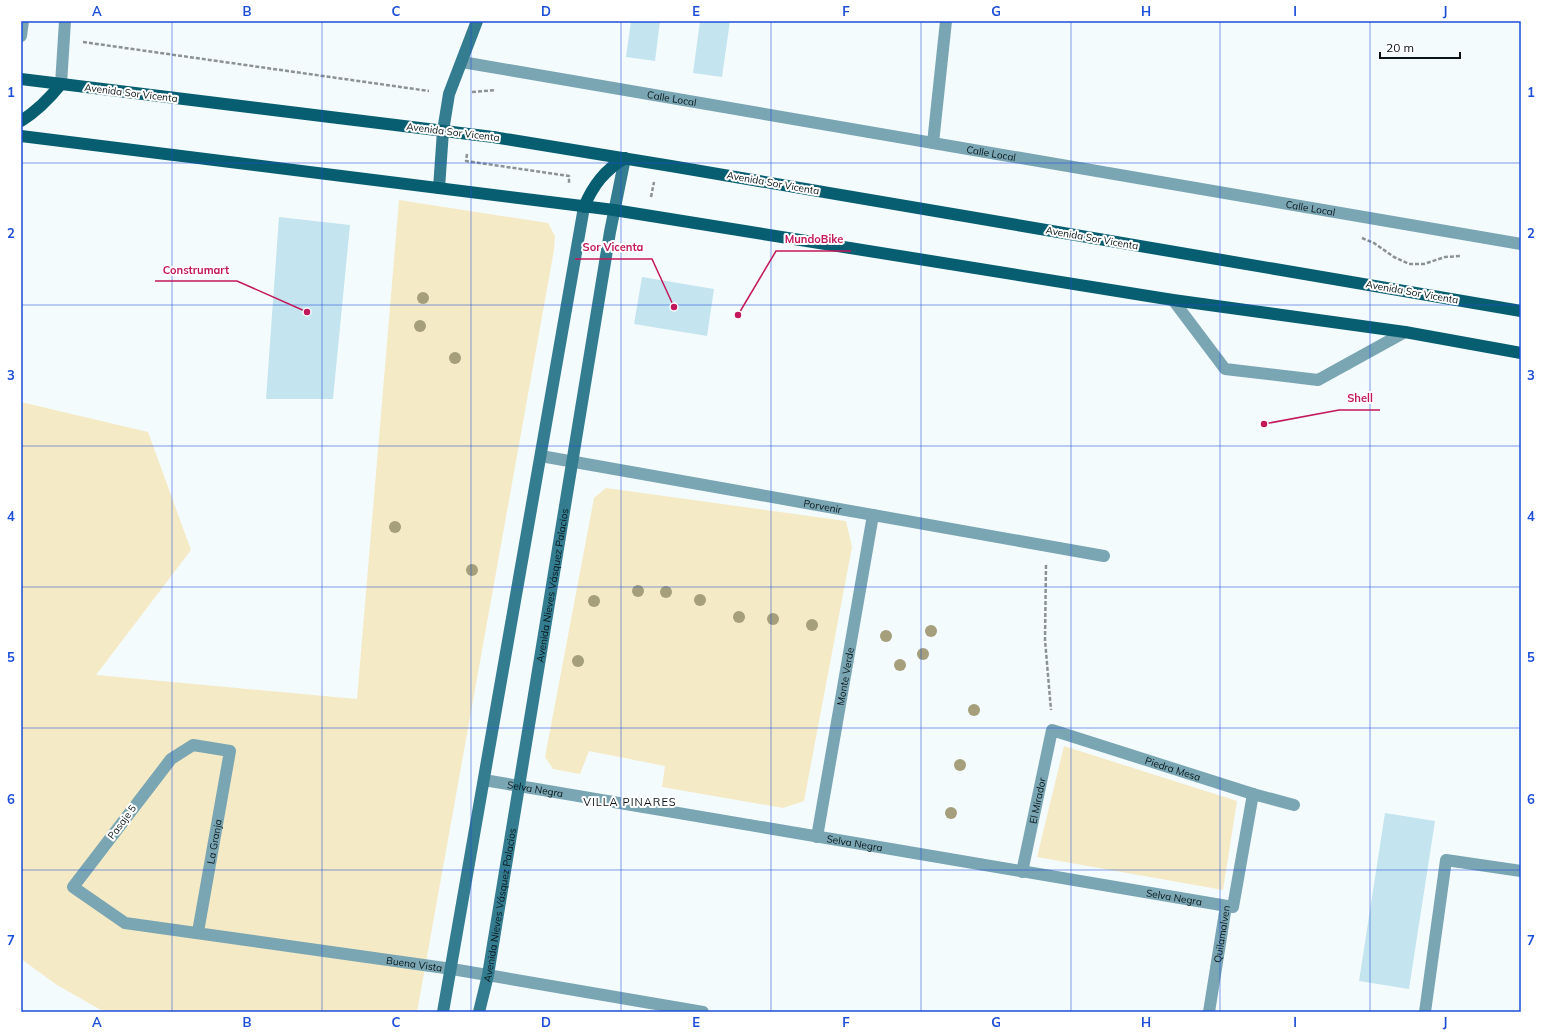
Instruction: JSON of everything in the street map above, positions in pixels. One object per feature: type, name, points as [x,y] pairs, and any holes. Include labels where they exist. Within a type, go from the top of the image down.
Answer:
[{"type":"main road","name":"Avenida Sor Vicenta","points":[[21,79],[471,134],[625,158],[1521,311]]},
{"type":"main road","points":[[21,121],[38,110],[50,98],[60,84]]},
{"type":"main road","points":[[21,136],[614,210],[1173,300],[1405,332],[1521,353]]},
{"type":"main road","points":[[584,207],[597,182],[605,173],[625,158]]},
{"type":"street","points":[[21,36],[22,21]]},
{"type":"street","points":[[60,84],[66,21]]},
{"type":"street","points":[[439,188],[443,131],[449,94],[477,21]]},
{"type":"street","points":[[933,143],[946,21]]},
{"type":"street","name":"Calle Local","points":[[462,62],[1521,244]]},
{"type":"street","name":"Avenida Nieves Vásquez Palacios","points":[[479,1012],[488,976],[614,210],[625,158]]},
{"type":"street","points":[[443,1012],[452,969],[584,207]]},
{"type":"street","points":[[1173,300],[1225,368],[1318,380],[1405,332]]},
{"type":"street","name":"Porvenir","points":[[541,456],[1104,556]]},
{"type":"street","name":"Monte Verde","points":[[817,837],[873,515]]},
{"type":"street","name":"Piedra Mesa","points":[[1052,730],[1253,794],[1294,805]]},
{"type":"street","name":"El Mirador","points":[[1022,872],[1052,730]]},
{"type":"street","name":"Pasaje 5","points":[[125,922],[73,887],[171,759],[193,745],[230,751]]},
{"type":"street","name":"La Granja","points":[[198,932],[230,751]]},
{"type":"street","name":"Selva Negra","points":[[484,780],[1226,906]]},
{"type":"street","name":"Quilamalven","points":[[1209,1012],[1226,906],[1233,908],[1253,794]]},
{"type":"street","points":[[1425,1012],[1446,860],[1521,871]]},
{"type":"street","name":"Buena Vista","points":[[125,922],[452,969],[703,1012]]},
{"type":"path","points":[[64,39],[449,94],[500,89]]},
{"type":"path","points":[[471,134],[466,162],[569,176],[567,204]]},
{"type":"path","points":[[648,216],[657,164]]},
{"type":"path","points":[[1357,236],[1409,264],[1424,264],[1445,257],[1465,256]]},
{"type":"path","points":[[1047,546],[1046,640],[1052,730]]},
{"type":"shaded area","points":[[399,200],[548,223],[555,236],[554,250],[417,1012],[115,1012],[101,1010],[57,985],[21,959],[21,402],[148,432],[191,550],[96,675],[357,699]]},
{"type":"shaded area","points":[[606,488],[846,521],[852,547],[804,801],[783,808],[662,787],[665,766],[589,751],[580,774],[553,769],[545,757],[594,498]]},
{"type":"shaded area","points":[[1064,746],[1237,801],[1223,890],[1037,857]]},
{"type":"building","points":[[631,21],[660,21],[655,61],[626,57]]},
{"type":"building","points":[[700,21],[730,21],[722,77],[693,73]]},
{"type":"building","points":[[279,217],[350,225],[333,399],[266,399]]},
{"type":"building","points":[[642,277],[714,289],[707,336],[634,324]]},
{"type":"building","points":[[1385,813],[1435,821],[1409,989],[1359,981]]},
{"type":"place","name":"Sor Vicenta","points":[[674,307]]},
{"type":"place","name":"Construmart","points":[[307,312]]},
{"type":"place","name":"MundoBike","points":[[738,315]]},
{"type":"place","name":"Shell","points":[[1264,424]]},
{"type":"district","name":"VILLA PINARES","points":[[630,802]]}]
